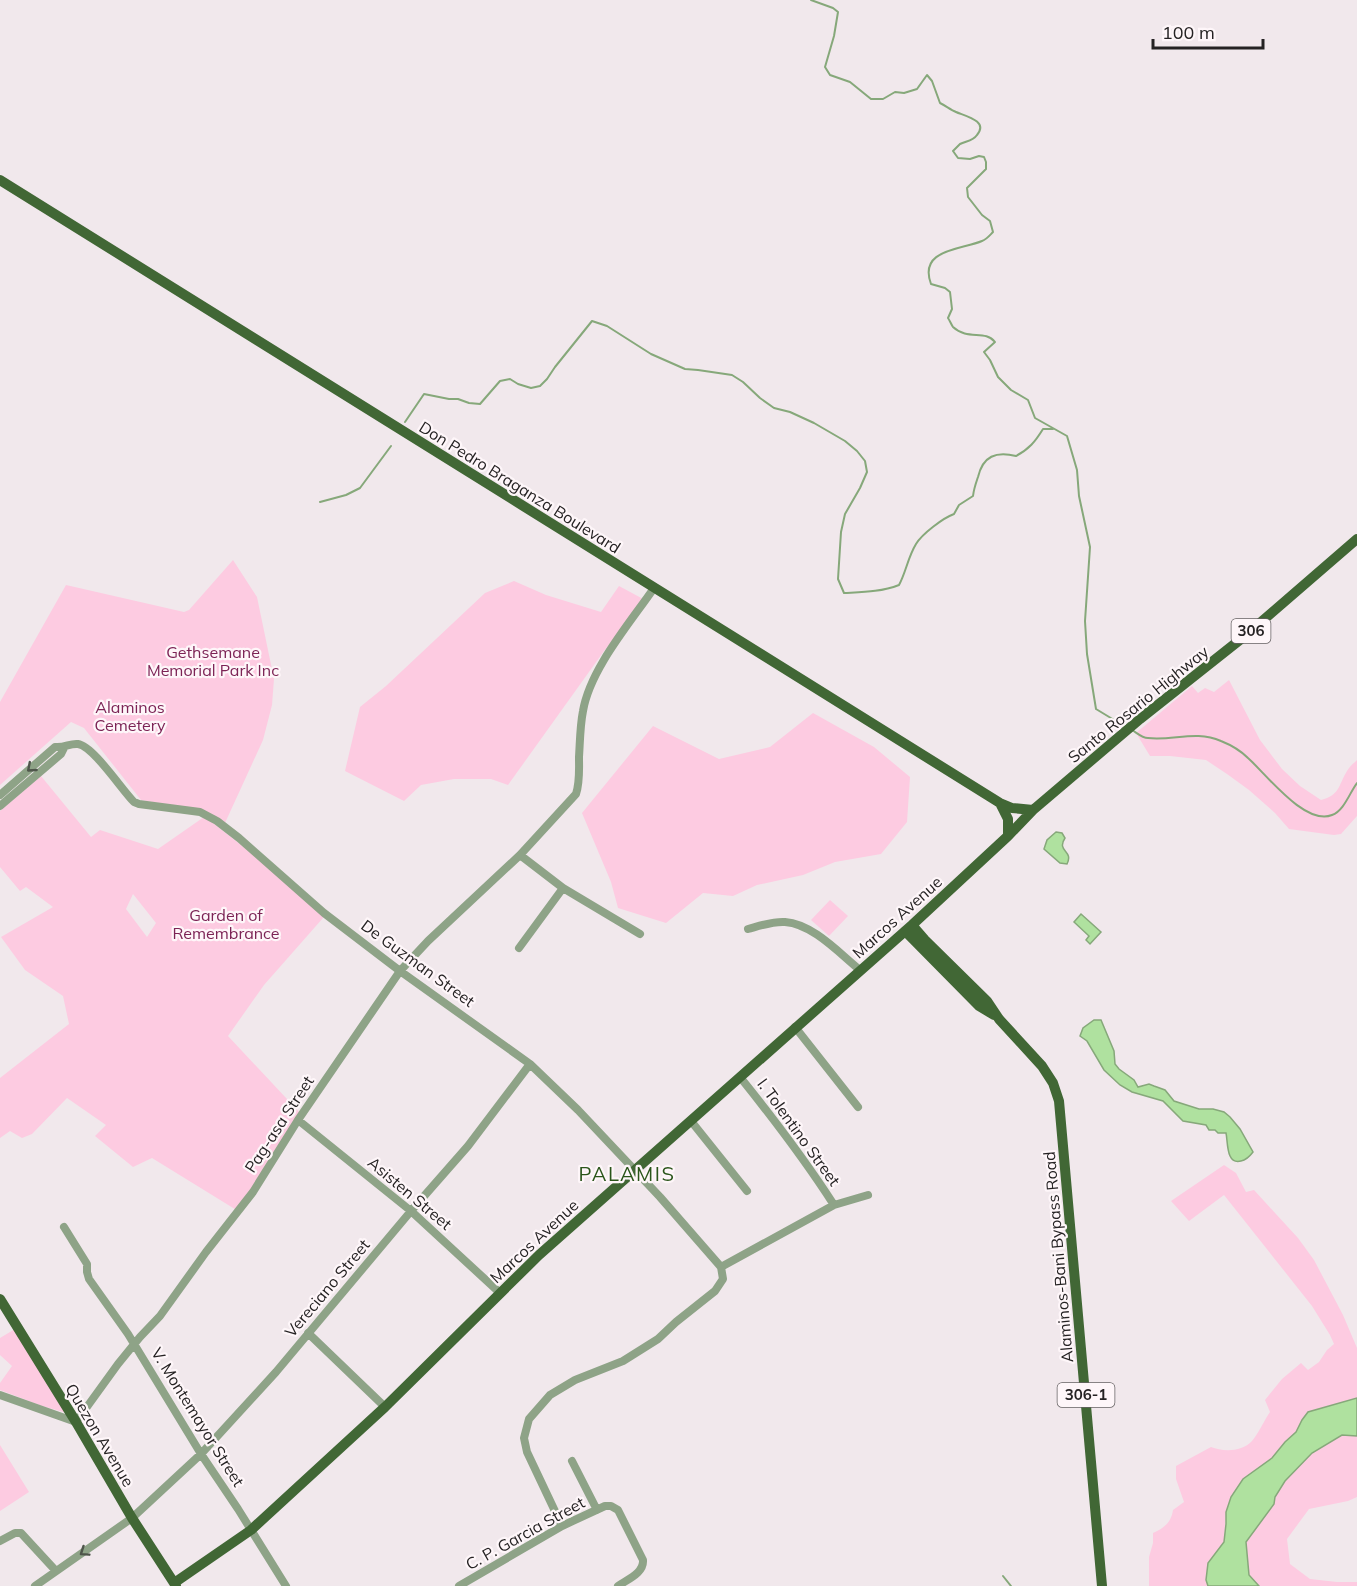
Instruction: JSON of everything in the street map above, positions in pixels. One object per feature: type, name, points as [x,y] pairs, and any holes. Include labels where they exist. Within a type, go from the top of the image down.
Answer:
[{"type":"main road","name":"Don Pedro Braganza Boulevard","points":[[0,180],[1000,803],[1012,808],[1033,810]]},
{"type":"main road","name":"Santo Rosario Highway","points":[[1021,823],[1033,810],[1140,718],[1246,635],[1357,539]]},
{"type":"main road","points":[[1000,803],[1021,823]]},
{"type":"main road","points":[[1000,803],[1008,819],[1008,836]]},
{"type":"main road","points":[[1012,808],[1021,823]]},
{"type":"main road","name":"Marcos Avenue","points":[[173,1585],[251,1530],[385,1407],[539,1255],[795,1027],[825,1003],[1021,823]]},
{"type":"main road","name":"Alaminos-Bani Bypass Road","points":[[908,928],[979,1006],[999,1019],[1042,1066],[1053,1083],[1059,1101],[1102,1586]]},
{"type":"main road","name":"Quezon Avenue","points":[[0,1299],[173,1585]]},
{"type":"street","name":"Pag-asa Street","points":[[76,1422],[134,1344],[160,1316],[253,1192],[298,1120],[400,971],[428,941],[520,855],[576,794],[579,786],[583,711],[588,690],[600,666],[654,588]]},
{"type":"street","name":"De Guzman Street","points":[[4,795],[56,747],[63,751],[77,744],[86,747],[95,755],[130,797],[139,804],[200,812],[217,821],[324,913],[400,971],[530,1064],[578,1110],[660,1197],[721,1267]]},
{"type":"street","points":[[0,806],[4,795]]},
{"type":"street","points":[[520,855],[563,888],[640,934]]},
{"type":"street","points":[[519,948],[563,888]]},
{"type":"street","points":[[748,929],[760,925],[788,922],[817,934],[860,970]]},
{"type":"street","points":[[795,1027],[858,1107]]},
{"type":"street","name":"Vereciano Street","points":[[35,1586],[132,1518],[201,1454],[268,1381],[468,1146],[530,1064]]},
{"type":"street","name":"I. Tolentino Street","points":[[740,1077],[796,1148],[834,1205]]},
{"type":"street","name":"Asisten Street","points":[[298,1120],[411,1211],[500,1293]]},
{"type":"street","points":[[691,1120],[747,1191]]},
{"type":"street","points":[[562,1526],[527,1452],[524,1438],[529,1419],[550,1395],[575,1380],[623,1361],[658,1339],[716,1291],[723,1279],[721,1267],[834,1205],[868,1195]]},
{"type":"street","name":"V. Montemayor Street","points":[[63,1227],[87,1264],[89,1279],[134,1344],[286,1586]]},
{"type":"street","points":[[308,1333],[385,1407]]},
{"type":"street","points":[[0,1395],[76,1422]]},
{"type":"street","points":[[572,1461],[601,1508],[611,1506],[618,1510],[643,1560],[642,1570],[618,1586]]},
{"type":"street","name":"C. P. Garcia Street","points":[[459,1586],[562,1526],[601,1508]]},
{"type":"street","points":[[0,1541],[15,1533],[21,1533],[56,1571]]},
{"type":"green space","points":[[233,560],[257,597],[274,679],[272,705],[263,740],[225,823],[181,807],[141,800],[84,728],[71,722],[0,785],[0,702],[66,585],[184,612],[189,610]]},
{"type":"green space","points":[[514,581],[546,595],[601,612],[619,586],[645,600],[604,651],[508,785],[491,779],[454,779],[421,785],[404,801],[345,771],[360,707],[386,686],[485,593]]},
{"type":"green space","points":[[1229,680],[1260,740],[1282,769],[1300,786],[1321,800],[1335,793],[1348,770],[1357,760],[1357,816],[1341,834],[1289,829],[1249,790],[1206,760],[1150,756],[1136,733],[1192,686],[1198,693],[1205,688],[1214,692]]},
{"type":"green space","points":[[813,713],[874,747],[910,777],[907,822],[881,854],[835,862],[803,875],[757,885],[733,896],[703,893],[666,923],[618,908],[611,882],[582,813],[653,726],[719,759],[770,747]]},
{"type":"green space","name":"Garden of Remembrance","points":[[41,776],[91,837],[100,830],[158,849],[204,817],[255,856],[323,916],[264,985],[228,1036],[302,1115],[238,1211],[152,1158],[133,1167],[95,1136],[106,1125],[67,1098],[32,1134],[22,1138],[10,1131],[0,1138],[0,1078],[69,1024],[63,996],[25,970],[1,937],[53,907],[26,887],[20,891],[0,867],[0,811]],"holes":[[[133,894],[156,923],[147,937],[126,909]]]},
{"type":"green space","points":[[830,900],[848,916],[829,936],[811,920]]},
{"type":"green space","points":[[1224,1165],[1236,1173],[1246,1192],[1254,1190],[1298,1238],[1314,1260],[1343,1315],[1357,1348],[1357,1398],[1308,1413],[1296,1432],[1272,1458],[1243,1479],[1226,1512],[1224,1542],[1208,1563],[1206,1580],[1208,1586],[1149,1586],[1149,1557],[1153,1533],[1166,1524],[1173,1510],[1184,1502],[1176,1479],[1176,1466],[1211,1447],[1232,1450],[1248,1445],[1270,1412],[1265,1400],[1282,1379],[1301,1363],[1308,1370],[1319,1362],[1334,1344],[1312,1306],[1224,1195],[1189,1221],[1171,1201]]},
{"type":"green space","points":[[15,1329],[67,1413],[0,1390],[0,1383],[12,1366],[0,1355],[0,1338]]},
{"type":"green space","points":[[1342,1435],[1357,1436],[1357,1497],[1309,1509],[1287,1539],[1290,1564],[1310,1579],[1357,1582],[1357,1586],[1259,1586],[1249,1576],[1246,1542],[1274,1504],[1279,1490],[1295,1468],[1313,1452]]},
{"type":"green space","points":[[0,1445],[29,1492],[0,1511]]},
{"type":"shaded area","points":[[1056,832],[1062,833],[1065,838],[1062,846],[1069,859],[1067,864],[1060,863],[1044,849],[1047,840]]},
{"type":"shaded area","points":[[1081,914],[1101,932],[1090,944],[1086,940],[1089,936],[1074,922]]},
{"type":"shaded area","points":[[1094,1020],[1101,1020],[1114,1051],[1115,1064],[1134,1080],[1138,1087],[1149,1084],[1165,1090],[1174,1101],[1199,1109],[1224,1112],[1240,1129],[1253,1152],[1248,1158],[1233,1160],[1230,1156],[1226,1133],[1209,1130],[1206,1125],[1183,1121],[1163,1101],[1132,1092],[1120,1085],[1104,1070],[1087,1041],[1080,1036],[1083,1028]]},
{"type":"shaded area","points":[[1357,1398],[1357,1436],[1342,1435],[1312,1453],[1285,1481],[1275,1497],[1274,1504],[1246,1542],[1249,1575],[1259,1586],[1208,1586],[1206,1580],[1208,1563],[1224,1542],[1226,1512],[1231,1497],[1243,1479],[1272,1458],[1296,1432],[1308,1412]]},
{"type":"waterway","points":[[811,0],[838,12],[825,67],[830,75],[850,82],[871,99],[883,99],[895,92],[904,93],[917,89],[927,75],[932,81],[940,103],[974,120],[980,126],[975,137],[960,144],[953,151],[958,158],[984,157],[986,169],[967,188],[968,197],[982,215],[990,221],[993,232],[982,241],[953,249],[936,257],[929,272],[931,284],[950,292],[952,309],[948,318],[953,327],[964,333],[991,338],[995,342],[984,352],[998,377],[1011,390],[1028,400],[1035,418],[1067,436],[1077,470],[1079,496],[1090,547],[1085,621],[1087,654],[1096,709],[1124,726]]},
{"type":"waterway","points":[[405,422],[424,394],[480,404],[500,381],[510,379],[531,388],[540,386],[592,321],[607,326],[651,354],[685,369],[732,375],[774,408],[790,412],[814,423],[845,441],[857,451],[865,461],[867,472],[845,514],[841,532],[838,579],[844,593],[879,590],[899,585],[919,540],[944,519],[954,514],[959,505],[973,496],[983,464],[997,455],[1016,456],[1025,451],[1043,429],[1053,429]]},
{"type":"waterway","points":[[320,502],[346,495],[360,488],[391,446]]},
{"type":"waterway","points":[[1132,730],[1146,738],[1157,739],[1203,736],[1236,748],[1298,806],[1321,816],[1332,815],[1340,810],[1357,783]]},
{"type":"waterway","points":[[1003,1576],[1011,1586]]},
{"type":"district","name":"PALAMIS","points":[[627,1174]]},
{"type":"park label","name":"Gethsemane Memorial Park Inc","points":[[213,661]]},
{"type":"park label","name":"Alaminos Cemetery","points":[[130,716]]}]
